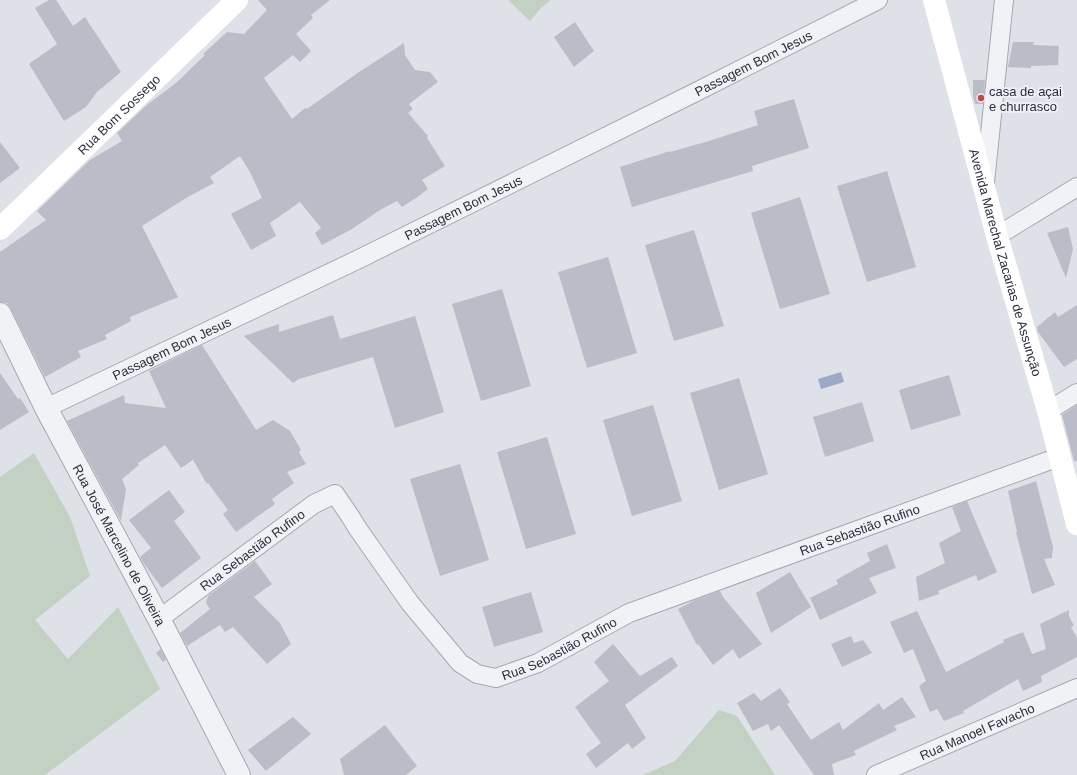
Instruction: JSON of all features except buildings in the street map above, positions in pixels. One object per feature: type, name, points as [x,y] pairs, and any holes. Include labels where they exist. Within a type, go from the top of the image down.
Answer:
[{"type":"main road","name":"Rua Bom Sossego","points":[[0,229],[237,0]]},
{"type":"main road","name":"Avenida Marechal Zacarias de Assunção","points":[[934,0],[997,236],[1048,412],[1077,524]]},
{"type":"street","name":"Passagem Bom Jesus","points":[[46,408],[375,251],[878,0]]},
{"type":"street","points":[[984,188],[1004,0]]},
{"type":"street","points":[[997,236],[1077,187]]},
{"type":"street","name":"Rua José Marcelino de Oliveira","points":[[0,314],[46,408],[159,619],[239,775]]},
{"type":"street","points":[[1048,412],[1077,394]]},
{"type":"street","name":"Rua Sebastião Rufino","points":[[159,619],[314,504],[335,494],[410,603],[460,663],[477,674],[496,678],[538,663],[629,613],[1059,457]]},
{"type":"street","name":"Rua Manoel Favacho","points":[[876,775],[1077,688]]},
{"type":"green space","points":[[508,0],[551,0],[542,7],[530,21]]},
{"type":"green space","points":[[34,453],[70,517],[90,576],[35,620],[68,659],[118,607],[160,689],[45,775],[0,775],[0,477]]},
{"type":"green space","points":[[719,710],[737,716],[775,775],[643,775],[675,761]]},
{"type":"water","points":[[841,372],[844,382],[821,389],[818,379]]},
{"type":"place","name":"casa de açai e churrasco","points":[[981,98]]}]
